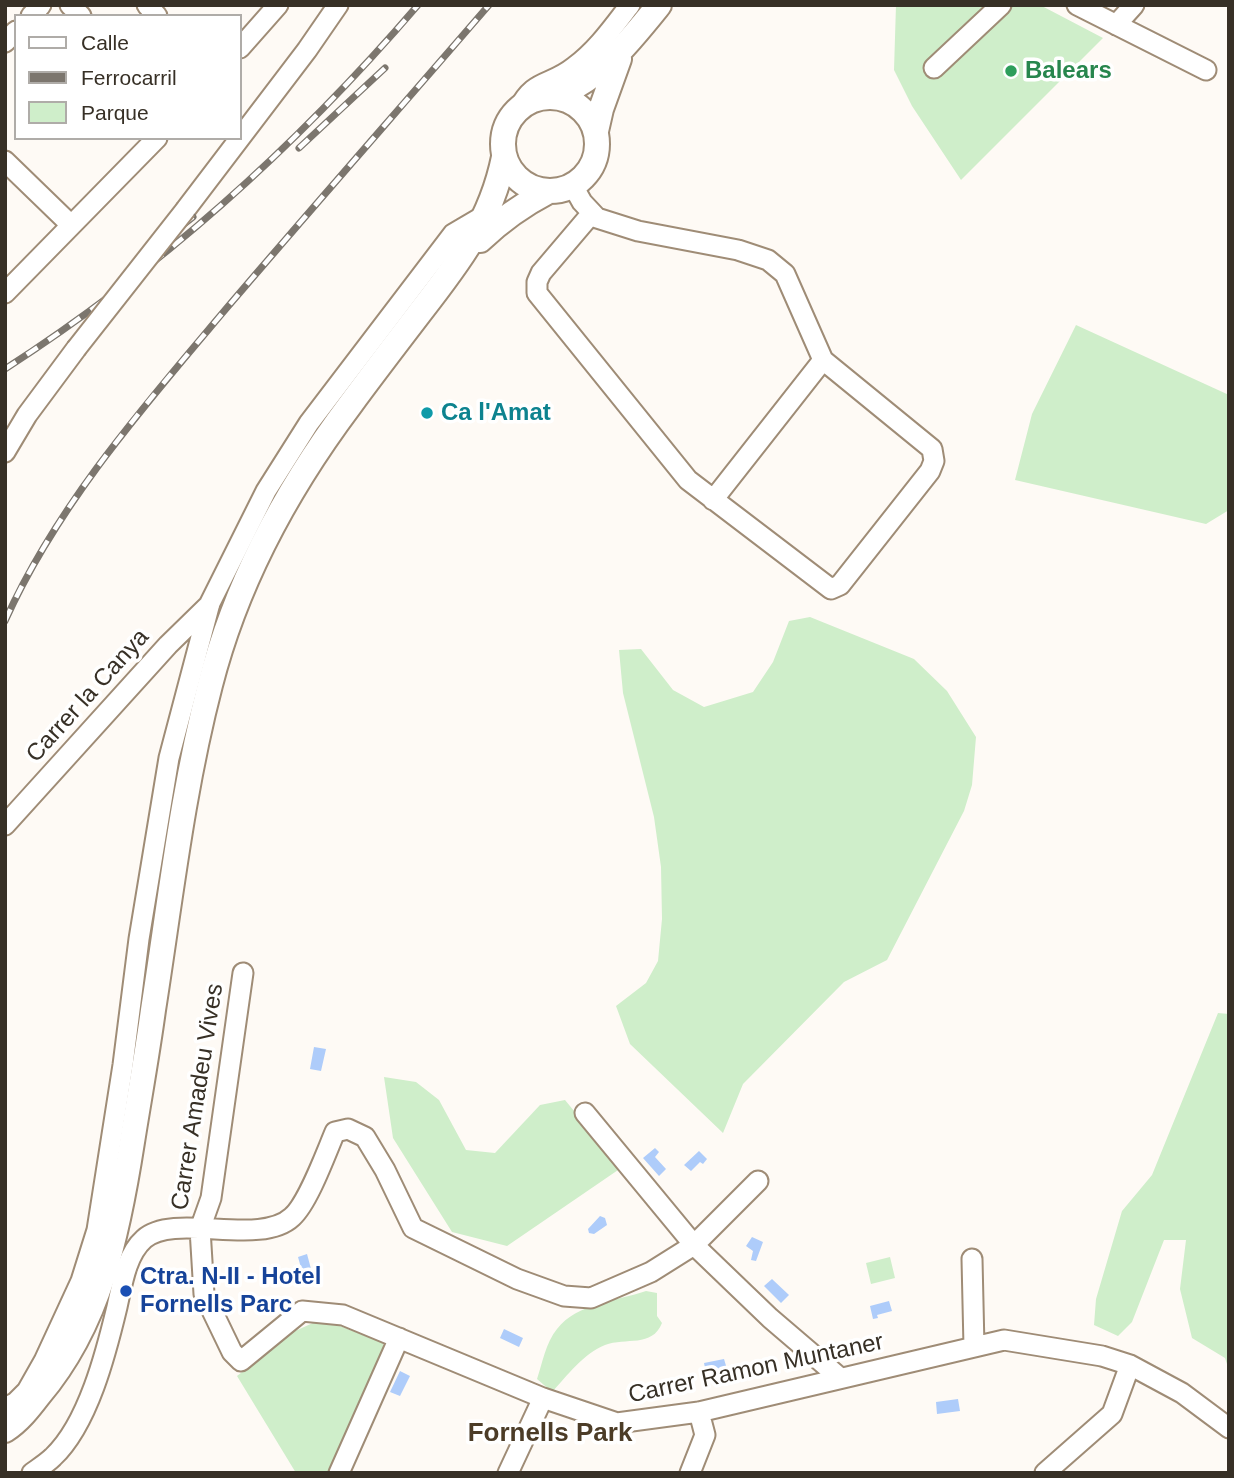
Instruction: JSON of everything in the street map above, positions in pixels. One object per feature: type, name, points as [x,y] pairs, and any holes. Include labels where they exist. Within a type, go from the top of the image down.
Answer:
[{"type":"main road","points":[[466,253],[487,213],[499,182],[504,157],[505,130],[518,110],[533,100],[556,97],[581,85],[623,50],[659,5]]},
{"type":"main road","points":[[596,131],[609,82],[623,50]]},
{"type":"main road","points":[[5,1430],[15,1424],[51,1382],[83,1329],[111,1255],[125,1185],[191,767],[210,685],[236,604],[259,550],[306,467],[351,403],[466,253],[499,221],[521,206],[547,192],[573,186],[588,173],[596,159],[596,131],[581,108],[556,97]]},
{"type":"main road","points":[[504,157],[520,181],[534,189],[547,192]]},
{"type":"main road","points":[[5,1417],[35,1401]]},
{"type":"street","points":[[242,46],[278,5]]},
{"type":"street","points":[[242,135],[338,5]]},
{"type":"street","points":[[518,110],[525,95],[534,87],[560,76],[586,57],[631,5]]},
{"type":"street","points":[[934,68],[1001,5]]},
{"type":"street","points":[[1077,5],[1206,70]]},
{"type":"street","points":[[1116,25],[1134,5]]},
{"type":"street","points":[[5,293],[154,140]]},
{"type":"street","points":[[5,452],[27,415],[76,349],[239,140]]},
{"type":"street","points":[[5,161],[71,225]]},
{"type":"street","points":[[573,186],[582,202],[597,218],[638,232],[738,250],[768,260],[785,274],[823,360],[932,449],[934,461],[930,471],[840,585],[831,589],[688,480],[537,293],[541,272],[592,213]]},
{"type":"street","points":[[5,1408],[16,1402],[34,1381],[70,1307],[92,1250],[101,1209],[139,939],[169,758],[210,603],[266,491],[309,423],[453,234],[487,213]]},
{"type":"street","points":[[713,500],[823,360]]},
{"type":"street","name":"Carrer la Canya","points":[[5,825],[210,603]]},
{"type":"street","name":"Carrer Amadeu Vives","points":[[200,1229],[211,1198],[243,973]]},
{"type":"street","points":[[585,1113],[694,1245],[770,1318],[839,1377]]},
{"type":"street","points":[[32,1473],[54,1457],[75,1428],[106,1354],[121,1290],[135,1249],[152,1234],[168,1230],[270,1229],[292,1217],[305,1198],[335,1132],[348,1129],[365,1137],[385,1170],[413,1228],[517,1279],[564,1296],[591,1298],[651,1272],[694,1245],[758,1181]]},
{"type":"street","name":"Carrer Ramon Muntaner","points":[[200,1229],[204,1294],[232,1352],[241,1361],[302,1311],[343,1315],[543,1398],[617,1423],[699,1412],[1004,1340],[1102,1356],[1130,1365],[1182,1393],[1229,1428]]},
{"type":"street","points":[[972,1259],[974,1347]]},
{"type":"street","points":[[339,1473],[399,1338]]},
{"type":"street","points":[[1045,1473],[1112,1414],[1130,1365]]},
{"type":"street","points":[[508,1473],[543,1398]]},
{"type":"street","points":[[690,1473],[705,1434],[699,1412]]},
{"type":"green space","points":[[896,5],[1040,5],[1103,38],[961,180],[912,106],[894,70]]},
{"type":"green space","points":[[1076,325],[1229,395],[1229,510],[1206,524],[1015,480],[1032,414]]},
{"type":"green space","points":[[810,617],[914,659],[947,691],[976,737],[972,785],[964,811],[887,960],[844,982],[743,1084],[723,1133],[630,1044],[616,1006],[646,983],[658,961],[662,919],[661,867],[654,817],[623,693],[619,650],[641,649],[673,690],[704,707],[753,692],[773,662],[789,621]]},
{"type":"green space","points":[[1218,1013],[1229,1014],[1229,1370],[1225,1358],[1192,1338],[1180,1289],[1186,1240],[1164,1240],[1132,1322],[1118,1336],[1094,1325],[1096,1299],[1122,1211],[1152,1175]]},
{"type":"green space","points":[[384,1077],[416,1082],[439,1100],[466,1150],[495,1153],[540,1105],[565,1100],[621,1168],[507,1246],[452,1232],[393,1138]]},
{"type":"green space","points":[[890,1257],[895,1278],[871,1284],[866,1263]]},
{"type":"green space","points":[[646,1291],[657,1293],[657,1316],[662,1323],[652,1336],[613,1343],[597,1349],[576,1366],[552,1392],[537,1379],[550,1340],[565,1320],[586,1308]]},
{"type":"green space","points":[[315,1322],[330,1322],[383,1343],[384,1349],[331,1473],[296,1473],[237,1376],[293,1332]]},
{"type":"water","points":[[314,1047],[326,1049],[321,1071],[310,1069]]},
{"type":"water","points":[[655,1148],[659,1152],[655,1157],[666,1169],[659,1176],[643,1158]]},
{"type":"water","points":[[699,1151],[707,1159],[691,1171],[684,1165]]},
{"type":"water","points":[[600,1216],[605,1218],[607,1225],[594,1234],[589,1233],[588,1229]]},
{"type":"water","points":[[752,1237],[763,1242],[756,1261],[751,1260],[753,1251],[746,1246]]},
{"type":"water","points":[[307,1254],[314,1280],[305,1282],[298,1257]]},
{"type":"water","points":[[772,1279],[789,1295],[781,1303],[764,1286]]},
{"type":"water","points":[[889,1301],[892,1311],[877,1315],[878,1318],[873,1319],[870,1306]]},
{"type":"water","points":[[504,1329],[523,1338],[519,1347],[500,1338]]},
{"type":"water","points":[[724,1359],[727,1369],[706,1373],[704,1363]]},
{"type":"water","points":[[400,1371],[410,1376],[400,1396],[390,1392]]},
{"type":"water","points":[[958,1399],[960,1411],[937,1414],[936,1402]]},
{"type":"railway","points":[[5,369],[118,290],[225,202],[325,107],[418,5]]},
{"type":"railway","points":[[5,621],[50,537],[104,458],[194,346],[489,5]]},
{"type":"railway","points":[[299,148],[385,68]]},
{"type":"railway","points":[[146,254],[193,217]]},
{"type":"place","name":"Balears","points":[[1011,71]]},
{"type":"place","name":"Ca l'Amat","points":[[427,413]]},
{"type":"place","name":"Ctra. N-II - Hotel Fornells Parc","points":[[126,1291]]},
{"type":"district","name":"Fornells Park","points":[[550,1434]]}]
